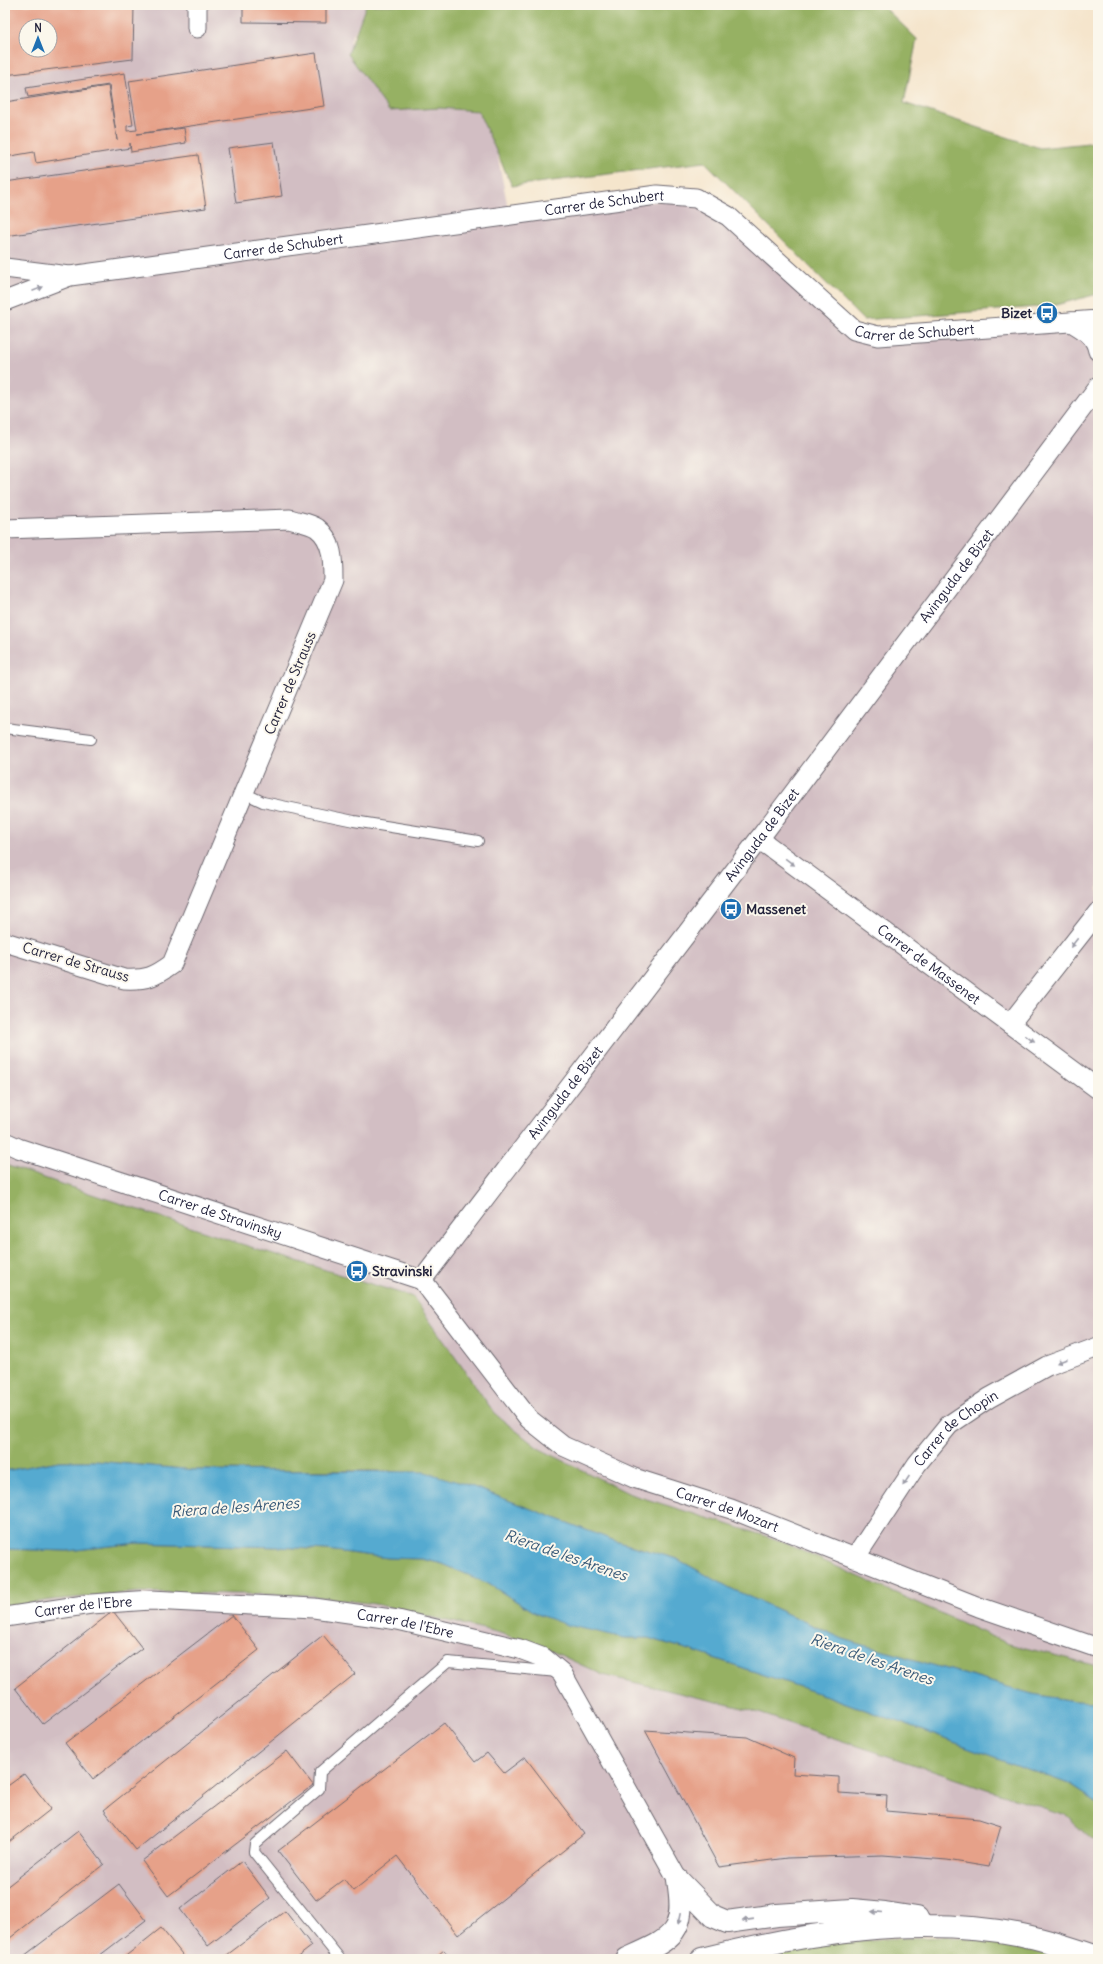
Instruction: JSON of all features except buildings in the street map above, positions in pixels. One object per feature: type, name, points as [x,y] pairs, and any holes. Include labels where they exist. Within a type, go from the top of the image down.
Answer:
[{"type":"main road","points":[[678,1880],[713,1916],[727,1922],[852,1910],[885,1913],[956,1927],[1022,1935],[1098,1957]]},
{"type":"main road","points":[[627,1959],[664,1941],[674,1933],[680,1912],[681,1900],[678,1880]]},
{"type":"main road","points":[[702,1959],[775,1943],[848,1931],[911,1926],[956,1927]]},
{"type":"street","points":[[197,5],[197,28]]},
{"type":"street","name":"Carrer de Schubert","points":[[5,301],[70,276],[657,195],[696,198],[728,216],[854,330],[878,336],[1096,319]]},
{"type":"street","name":"Carrer de Schubert","points":[[5,268],[70,276]]},
{"type":"street","points":[[1071,322],[1089,333],[1097,343],[1098,351]]},
{"type":"street","name":"Avinguda de Bizet","points":[[422,1280],[759,839],[1098,387]]},
{"type":"street","name":"Carrer de Strauss","points":[[5,529],[290,519],[316,528],[328,539],[333,564],[333,580],[172,964],[155,976],[140,980],[124,979],[5,942]]},
{"type":"street","name":"Carrer de Massenet","points":[[759,839],[1098,1089]]},
{"type":"street","points":[[1010,1024],[1098,912]]},
{"type":"street","name":"Carrer de Stravinsky","points":[[9,1146],[422,1280]]},
{"type":"street","name":"Carrer de Mozart","points":[[422,1280],[529,1419],[563,1446],[634,1478],[731,1509],[979,1607],[1098,1648]]},
{"type":"street","name":"Carrer de Chopin","points":[[855,1558],[917,1464],[949,1425],[989,1398],[1047,1366],[1098,1347]]},
{"type":"street","name":"Carrer de l'Ebre","points":[[5,1617],[91,1604],[151,1600],[314,1608],[398,1620],[520,1649],[544,1658],[562,1673],[678,1880]]},
{"type":"lane","points":[[5,728],[91,739]]},
{"type":"lane","points":[[244,793],[263,802],[354,821],[478,841]]},
{"type":"lane","points":[[340,1959],[254,1852],[254,1844],[319,1789],[320,1772],[448,1662],[562,1673]]},
{"type":"shaded area","points":[[5,5],[368,5],[350,41],[390,104],[485,92],[509,213],[696,198],[854,330],[1098,320],[1098,1666],[1009,1644],[775,1539],[630,1494],[538,1448],[495,1414],[413,1297],[238,1243],[5,1165]]},
{"type":"shaded area","points":[[139,1592],[304,1595],[375,1604],[497,1632],[554,1652],[603,1675],[747,1709],[1066,1815],[1091,1839],[1098,1841],[1098,1950],[957,1927],[702,1959],[5,1959],[5,1607],[51,1600]]},
{"type":"green space","points":[[366,5],[882,5],[917,39],[904,103],[1040,148],[1098,142],[1098,294],[1052,306],[863,320],[705,162],[512,186],[478,111],[439,108],[389,111],[348,54]]},
{"type":"green space","points":[[5,1165],[238,1243],[413,1297],[495,1414],[538,1448],[630,1494],[775,1539],[1009,1644],[1098,1666],[1098,1702],[1074,1701],[1032,1694],[843,1639],[732,1589],[677,1559],[615,1541],[468,1485],[389,1471],[195,1470],[95,1461],[59,1461],[5,1471]]},
{"type":"green space","points":[[137,1543],[279,1547],[327,1550],[388,1558],[422,1559],[443,1564],[487,1583],[537,1614],[625,1638],[648,1638],[690,1650],[827,1696],[1069,1784],[1098,1803],[1098,1841],[1091,1839],[1065,1815],[747,1709],[603,1675],[554,1652],[497,1632],[375,1604],[304,1595],[139,1592],[51,1600],[5,1607],[5,1549],[67,1551]]},
{"type":"green space","points":[[951,1937],[1098,1949],[1098,1959],[753,1959],[802,1948],[851,1941]]},
{"type":"water","name":"Riera de les Arenes","points":[[59,1461],[95,1461],[195,1470],[425,1472],[468,1485],[615,1541],[677,1559],[732,1589],[843,1639],[1032,1694],[1074,1701],[1098,1702],[1098,1803],[1069,1784],[827,1696],[690,1650],[648,1638],[625,1638],[567,1625],[537,1614],[487,1583],[443,1564],[422,1559],[388,1558],[327,1550],[279,1547],[137,1543],[67,1551],[5,1549],[5,1471]]},
{"type":"place","name":"Bizet","points":[[1047,313]]},
{"type":"place","name":"Massenet","points":[[731,909]]},
{"type":"place","name":"Stravinski","points":[[357,1271]]}]
